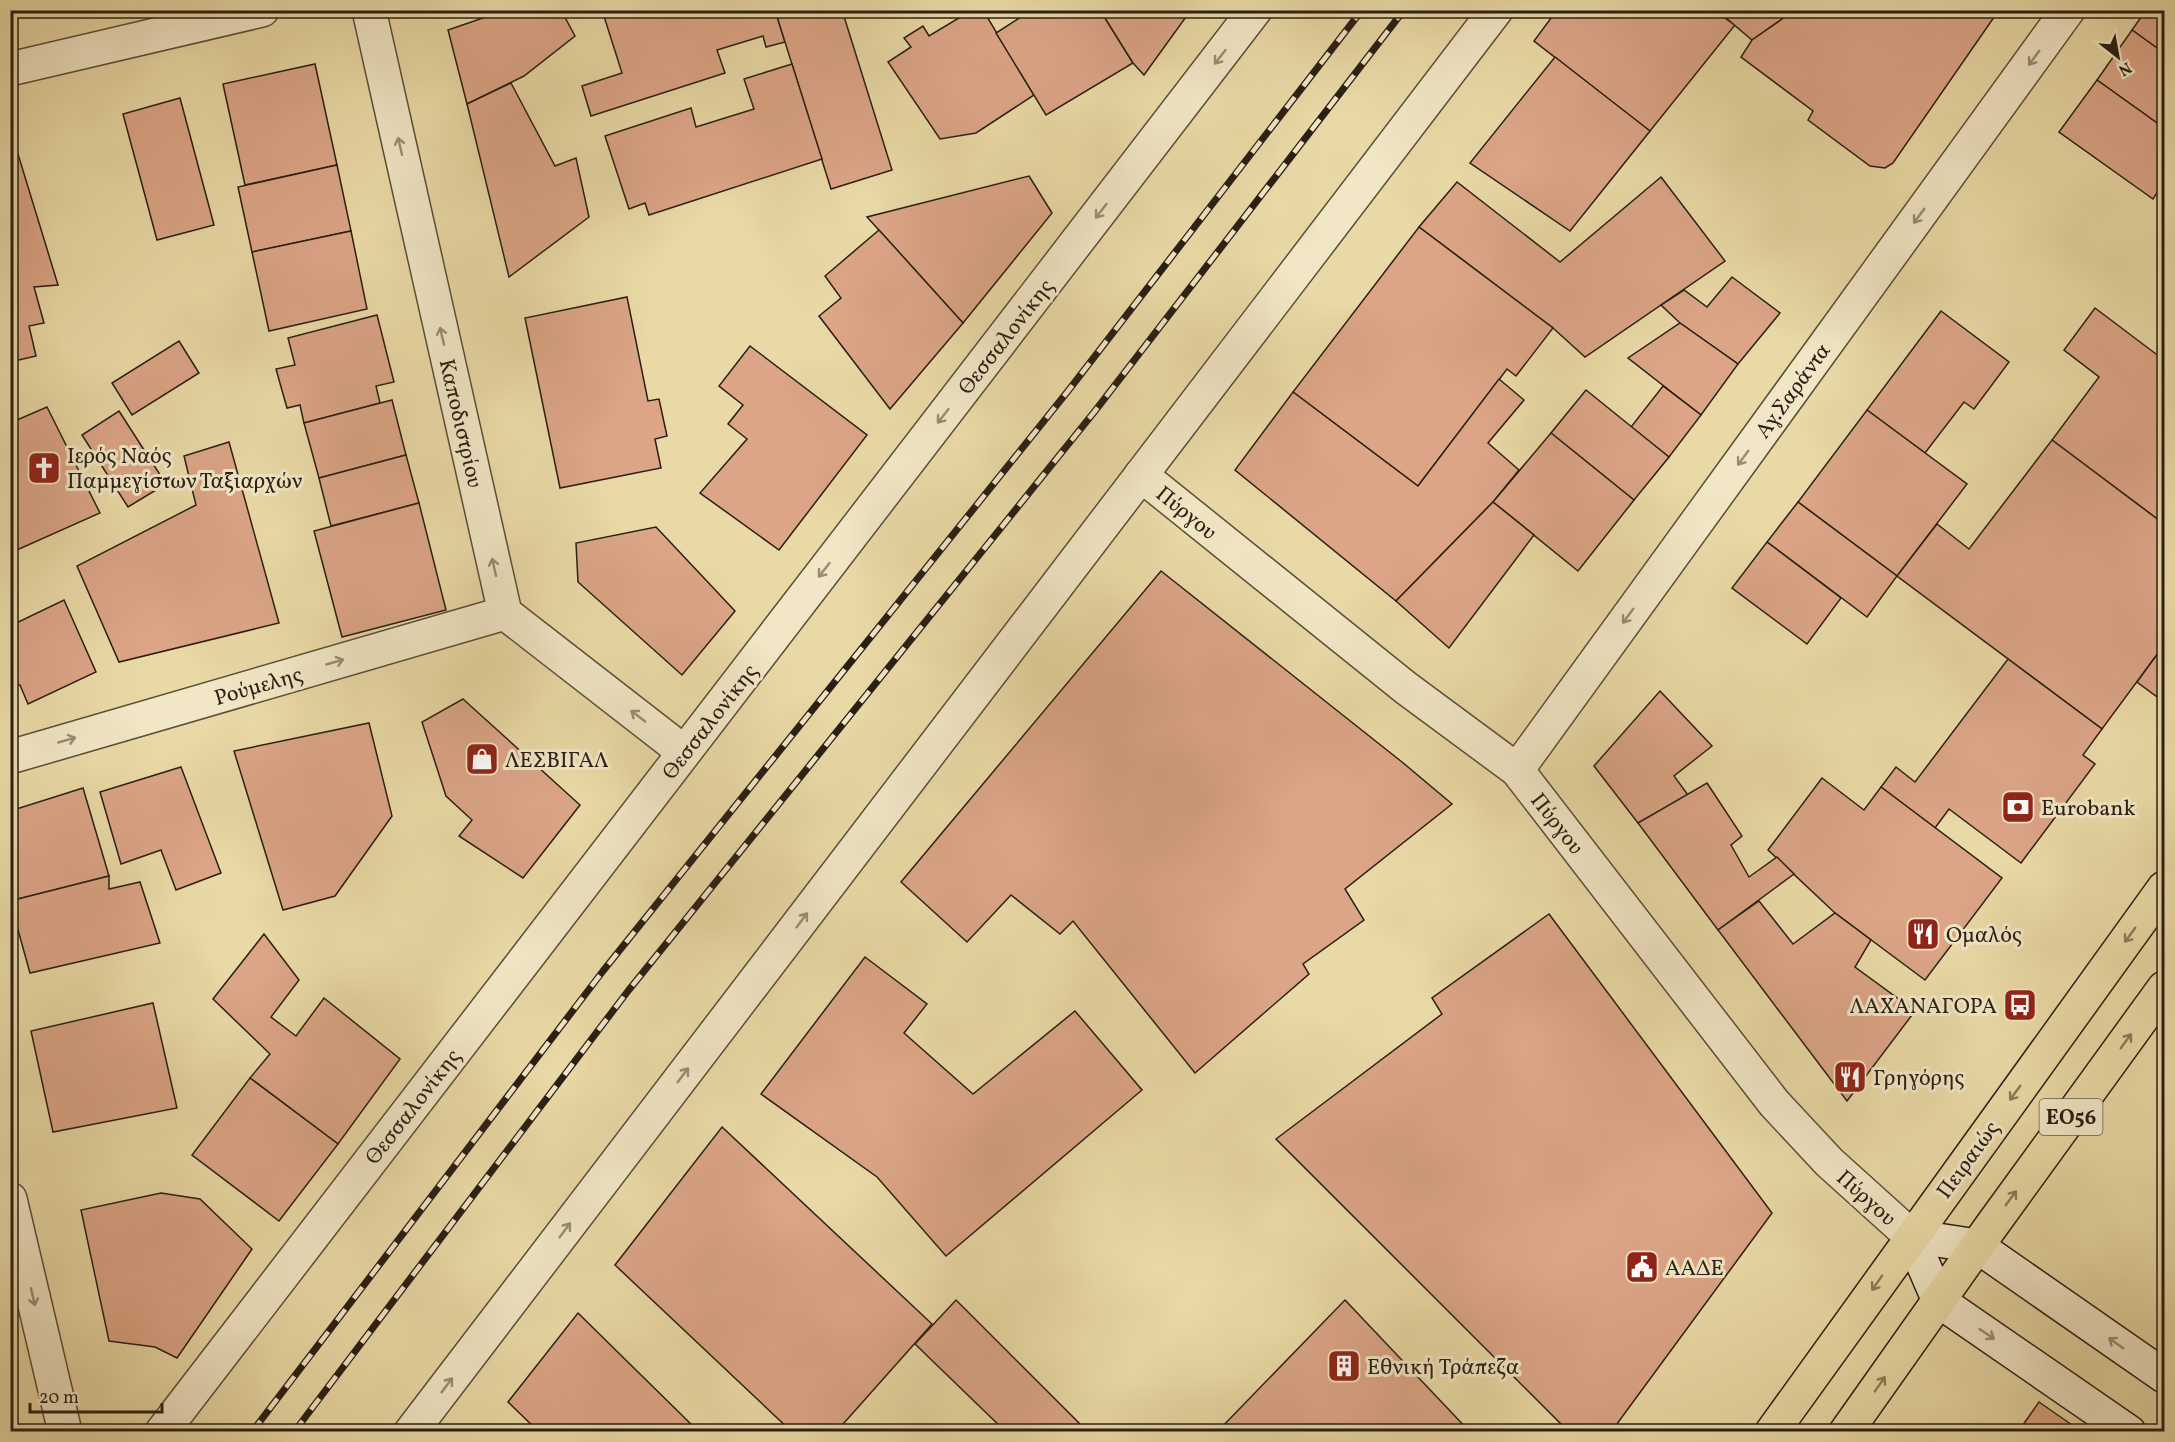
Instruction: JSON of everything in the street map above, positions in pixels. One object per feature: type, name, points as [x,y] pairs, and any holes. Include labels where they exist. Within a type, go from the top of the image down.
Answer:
[{"type":"main road","name":"Πειραιώς","points":[[1772,1431],[2164,888]]},
{"type":"main road","name":"ΕΟ56","points":[[1846,1431],[2164,988]]},
{"type":"street","points":[[10,69],[262,10]]},
{"type":"street","name":"Καποδιστρίου","points":[[369,10],[505,613]]},
{"type":"street","name":"Θεσσαλονίκης","points":[[162,1431],[1256,10]]},
{"type":"street","points":[[411,1431],[1496,10]]},
{"type":"street","name":"Αγ.Σαράντα","points":[[1517,770],[2068,10]]},
{"type":"street","name":"Πύργου","points":[[1141,475],[1406,688],[1517,770],[1774,1103],[1829,1162],[1911,1236],[1939,1301]]},
{"type":"street","points":[[505,613],[684,752]]},
{"type":"street","name":"Ρούμελης","points":[[10,757],[505,613]]},
{"type":"street","points":[[10,1199],[65,1431]]},
{"type":"street","name":"Πύργου","points":[[1911,1236],[1977,1246],[2164,1376]]},
{"type":"street","points":[[1939,1301],[2129,1431]]},
{"type":"building","points":[[506,10],[561,10],[575,36],[524,76],[467,104],[448,30]]},
{"type":"building","points":[[602,10],[775,10],[785,42],[766,47],[763,36],[717,50],[725,73],[591,116],[582,86],[622,73]]},
{"type":"building","points":[[775,10],[842,10],[892,170],[831,189]]},
{"type":"building","points":[[972,10],[983,10],[1034,95],[976,133],[940,139],[888,62],[911,47],[904,38],[923,26],[929,36]]},
{"type":"building","points":[[1032,10],[1100,10],[1133,63],[1046,115],[996,33]]},
{"type":"building","points":[[1100,10],[1191,10],[1144,75],[1133,63]]},
{"type":"building","points":[[1557,10],[1713,10],[1735,25],[1650,131],[1534,41]]},
{"type":"building","points":[[1729,10],[1795,10],[1752,40],[1725,17]]},
{"type":"building","points":[[1795,10],[1999,10],[1893,163],[1885,168],[1870,166],[1808,120],[1813,111],[1741,57],[1752,40]]},
{"type":"building","points":[[2146,10],[2164,10],[2164,53],[2132,30]]},
{"type":"building","points":[[2132,30],[2164,53],[2164,128],[2097,80]]},
{"type":"building","points":[[1555,57],[1650,131],[1570,231],[1470,163]]},
{"type":"building","points":[[315,64],[337,165],[245,185],[223,84]]},
{"type":"building","points":[[792,64],[822,159],[649,215],[645,203],[629,209],[605,136],[691,108],[696,127],[754,109],[744,79]]},
{"type":"building","points":[[2097,80],[2164,128],[2164,182],[2153,199],[2059,132]]},
{"type":"building","points":[[511,83],[555,166],[576,158],[589,217],[509,277],[467,104]]},
{"type":"building","points":[[180,98],[214,225],[157,240],[123,114]]},
{"type":"building","points":[[14,141],[58,285],[34,287],[44,323],[29,326],[36,356],[10,362],[10,142]]},
{"type":"building","points":[[337,165],[351,231],[252,252],[238,187]]},
{"type":"building","points":[[1029,176],[1052,213],[963,323],[867,217]]},
{"type":"building","points":[[1661,177],[1725,261],[1585,357],[1553,328],[1419,227],[1457,182],[1560,262]]},
{"type":"building","points":[[1419,227],[1553,328],[1516,376],[1507,369],[1418,486],[1293,392]]},
{"type":"building","points":[[879,230],[963,323],[890,409],[819,316],[841,298],[825,276]]},
{"type":"building","points":[[351,231],[367,309],[269,331],[252,252]]},
{"type":"building","points":[[1732,277],[1780,313],[1738,364],[1680,323],[1661,305],[1684,290],[1707,307]]},
{"type":"building","points":[[627,297],[648,401],[659,399],[667,436],[655,439],[661,468],[560,488],[525,318]]},
{"type":"building","points":[[2095,308],[2164,360],[2164,524],[2052,440],[2099,377],[2064,350]]},
{"type":"building","points":[[1941,311],[2009,362],[1974,409],[1964,402],[1925,453],[1867,410]]},
{"type":"building","points":[[377,315],[394,382],[376,386],[380,403],[304,423],[300,405],[287,408],[276,369],[295,365],[288,338]]},
{"type":"building","points":[[1680,323],[1738,364],[1701,415],[1628,358]]},
{"type":"building","points":[[179,341],[199,373],[132,415],[112,383]]},
{"type":"building","points":[[750,346],[867,435],[779,550],[700,493],[747,439],[728,424],[743,405],[719,386]]},
{"type":"building","points":[[1499,379],[1524,400],[1488,443],[1519,470],[1493,502],[1396,601],[1235,470],[1293,392],[1418,486]]},
{"type":"building","points":[[1663,386],[1701,415],[1669,457],[1631,427]]},
{"type":"building","points":[[1586,390],[1669,457],[1634,500],[1551,433]]},
{"type":"building","points":[[392,400],[406,455],[319,478],[304,423]]},
{"type":"building","name":"Ιερός Ναός Παμμεγίστων Ταξιαρχών","points":[[47,407],[100,513],[10,553],[10,423]]},
{"type":"building","points":[[1867,410],[1967,484],[1897,576],[1798,502]]},
{"type":"building","points":[[119,411],[166,484],[128,507],[82,435]]},
{"type":"building","points":[[1551,433],[1634,500],[1578,571],[1493,502]]},
{"type":"building","points":[[2052,440],[2164,524],[2164,645],[2102,729],[1897,576],[1937,524],[1969,549]]},
{"type":"building","points":[[229,442],[279,623],[119,662],[77,566],[196,505],[184,456]]},
{"type":"building","points":[[406,455],[419,503],[331,526],[319,478]]},
{"type":"building","points":[[1493,502],[1534,535],[1449,648],[1396,601]]},
{"type":"building","points":[[1798,502],[1897,576],[1867,617],[1767,542]]},
{"type":"building","points":[[419,503],[446,610],[342,637],[314,531]]},
{"type":"building","points":[[656,527],[735,611],[682,675],[578,582],[576,543]]},
{"type":"building","points":[[1767,542],[1841,598],[1807,644],[1732,588]]},
{"type":"building","points":[[1161,571],[1452,804],[1345,889],[1364,920],[1303,964],[1309,974],[1195,1073],[1073,921],[1060,934],[1011,895],[967,942],[901,882]]},
{"type":"building","points":[[64,600],[96,672],[28,704],[20,685],[10,686],[10,626]]},
{"type":"building","points":[[2164,645],[2164,702],[2137,682]]},
{"type":"building","points":[[2008,659],[2102,729],[2083,755],[2095,764],[2021,863],[1949,809],[1935,828],[1881,787],[1896,767],[1915,782]]},
{"type":"building","points":[[1660,691],[1712,746],[1674,776],[1688,795],[1638,823],[1594,766]]},
{"type":"building","name":"ΛΕΣΒΙΓΑΛ","points":[[463,699],[580,805],[523,878],[459,836],[472,820],[446,796],[422,722]]},
{"type":"building","points":[[369,723],[392,816],[335,896],[283,910],[234,751]]},
{"type":"building","points":[[181,767],[221,873],[176,890],[161,850],[121,864],[100,792]]},
{"type":"building","points":[[1822,778],[1864,810],[1881,787],[2002,878],[1925,980],[1835,913],[1768,850]]},
{"type":"building","points":[[1707,783],[1742,836],[1731,845],[1749,877],[1777,857],[1794,874],[1718,930],[1638,823]]},
{"type":"building","points":[[83,788],[109,876],[10,901],[10,811]]},
{"type":"building","points":[[109,876],[109,889],[140,882],[160,943],[30,973],[10,901]]},
{"type":"building","points":[[1759,901],[1793,944],[1835,913],[1871,940],[1855,967],[1915,1011],[1847,1101],[1718,930]]},
{"type":"building","points":[[1549,914],[1772,1213],[1611,1432],[1569,1432],[1276,1139],[1442,1014],[1432,998]]},
{"type":"building","points":[[264,934],[299,980],[271,1017],[296,1036],[324,998],[400,1059],[338,1144],[250,1078],[270,1054],[213,999]]},
{"type":"building","points":[[865,957],[927,1004],[904,1033],[973,1094],[1075,1011],[1142,1090],[946,1256],[877,1177],[761,1094]]},
{"type":"building","points":[[153,1003],[177,1108],[53,1132],[31,1031]]},
{"type":"building","points":[[250,1078],[338,1144],[279,1221],[192,1155]]},
{"type":"building","points":[[722,1127],[932,1324],[836,1432],[792,1432],[615,1265]]},
{"type":"building","points":[[161,1193],[200,1199],[252,1249],[177,1358],[155,1347],[109,1341],[81,1210]]},
{"type":"building","points":[[956,1300],[1088,1432],[1006,1432],[915,1344]]},
{"type":"building","name":"Εθνική Τράπεζα","points":[[1345,1300],[1470,1432],[1217,1432]]},
{"type":"building","points":[[578,1313],[699,1432],[539,1432],[508,1402]]},
{"type":"building","points":[[2039,1402],[2082,1432],[2018,1432]]},
{"type":"railway","points":[[252,1432],[603,971],[1068,391],[1362,10]]},
{"type":"railway","points":[[294,1432],[628,991],[1095,411],[1404,10]]},
{"type":"place","name":"Ιερός Ναός Παμμεγίστων Ταξιαρχών","points":[[44,468]]},
{"type":"place","name":"ΛΕΣΒΙΓΑΛ","points":[[482,759]]},
{"type":"place","name":"Eurobank","points":[[2018,807]]},
{"type":"place","name":"Ομαλός","points":[[1923,934]]},
{"type":"place","name":"ΛΑΧΑΝΑΓΟΡΑ","points":[[2020,1005]]},
{"type":"place","name":"Γρηγόρης","points":[[1850,1077]]},
{"type":"place","name":"ΑΑΔΕ","points":[[1642,1267]]},
{"type":"place","name":"Εθνική Τράπεζα","points":[[1344,1366]]}]
